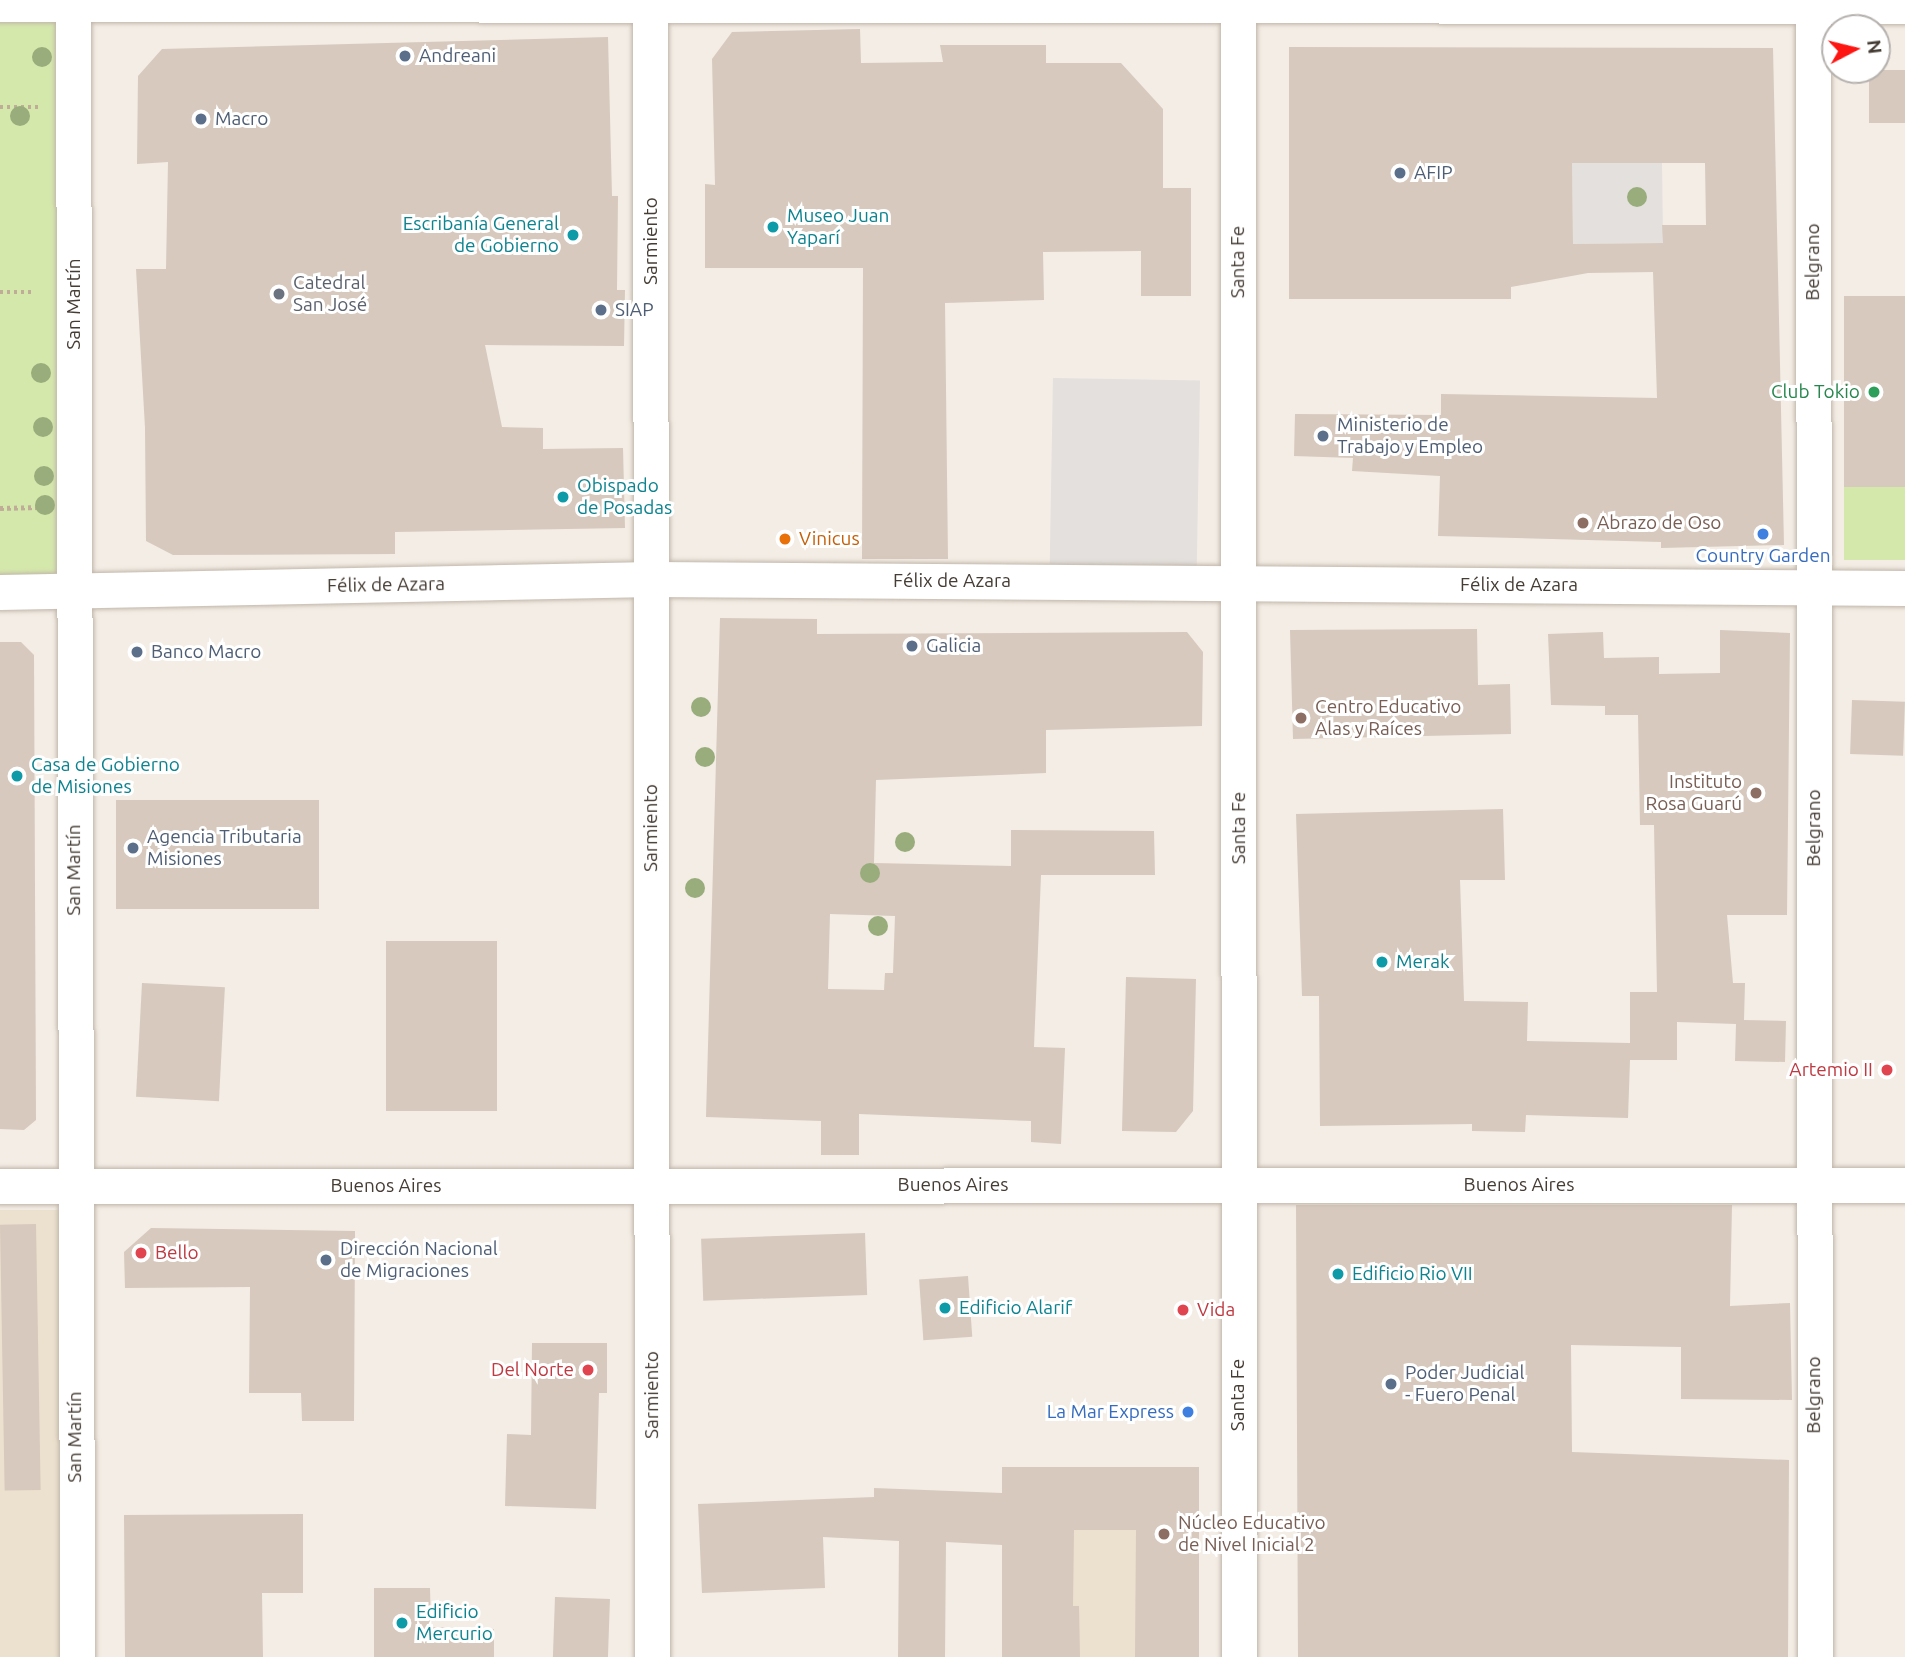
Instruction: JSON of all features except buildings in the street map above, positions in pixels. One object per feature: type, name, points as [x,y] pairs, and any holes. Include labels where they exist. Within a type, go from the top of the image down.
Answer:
[{"type":"street","name":"San Martín","points":[[73,2],[73,1186],[77,1657]]},
{"type":"street","name":"Sarmiento","points":[[650,3],[652,1657]]},
{"type":"street","name":"Santa Fe","points":[[1238,3],[1239,1657]]},
{"type":"street","points":[[0,4],[1813,3],[1905,6]]},
{"type":"street","name":"Belgrano","points":[[1813,3],[1815,1657]]},
{"type":"street","name":"Félix de Azara","points":[[0,592],[652,579],[1905,588]]},
{"type":"street","name":"Buenos Aires","points":[[0,1186],[1905,1185]]},
{"type":"path","points":[[0,292],[35,292]]},
{"type":"shaded area","points":[[1571,90],[1662,163],[1663,243],[1573,244]]},
{"type":"shaded area","points":[[1053,378],[1200,381],[1197,567],[1050,564]]},
{"type":"shaded area","points":[[0,1210],[60,1210],[60,1657],[0,1657]]},
{"type":"shaded area","points":[[1002,1467],[1199,1467],[1199,1657],[1002,1657]]},
{"type":"green space","points":[[0,6],[70,7],[60,592],[0,591]]},
{"type":"green space","name":"Club Tokio","points":[[1844,296],[1905,296],[1905,560],[1844,560]]},
{"type":"place","name":"Andreani","points":[[405,56]]},
{"type":"place","name":"Macro","points":[[201,119]]},
{"type":"place","name":"AFIP","points":[[1400,173]]},
{"type":"place","name":"Museo Juan Yaparí","points":[[773,227]]},
{"type":"place","name":"Escribanía General de Gobierno","points":[[573,235]]},
{"type":"place","name":"Catedral San José","points":[[279,294]]},
{"type":"place","name":"SIAP","points":[[601,310]]},
{"type":"place","name":"Club Tokio","points":[[1874,392]]},
{"type":"place","name":"Ministerio de Trabajo y Empleo","points":[[1323,436]]},
{"type":"place","name":"Obispado de Posadas","points":[[563,497]]},
{"type":"place","name":"Abrazo de Oso","points":[[1583,523]]},
{"type":"place","name":"Country Garden","points":[[1763,534]]},
{"type":"place","name":"Vinicus","points":[[785,539]]},
{"type":"place","name":"Galicia","points":[[912,646]]},
{"type":"place","name":"Banco Macro","points":[[137,652]]},
{"type":"place","name":"Centro Educativo Alas y Raíces","points":[[1301,718]]},
{"type":"place","name":"Casa de Gobierno de Misiones","points":[[17,776]]},
{"type":"place","name":"Instituto Rosa Guarú","points":[[1756,793]]},
{"type":"place","name":"Agencia Tributaria Misiones","points":[[133,848]]},
{"type":"place","name":"Merak","points":[[1382,962]]},
{"type":"place","name":"Artemio II","points":[[1887,1070]]},
{"type":"place","name":"Bello","points":[[141,1253]]},
{"type":"place","name":"Dirección Nacional de Migraciones","points":[[326,1260]]},
{"type":"place","name":"Edificio Rio VII","points":[[1338,1274]]},
{"type":"place","name":"Edificio Alarif","points":[[945,1308]]},
{"type":"place","name":"Vida","points":[[1183,1310]]},
{"type":"place","name":"Del Norte","points":[[588,1370]]},
{"type":"place","name":"Poder Judicial - Fuero Penal","points":[[1391,1384]]},
{"type":"place","name":"La Mar Express","points":[[1188,1412]]},
{"type":"place","name":"Núcleo Educativo de Nivel Inicial 2","points":[[1164,1534]]},
{"type":"place","name":"Edificio Mercurio","points":[[402,1623]]}]
